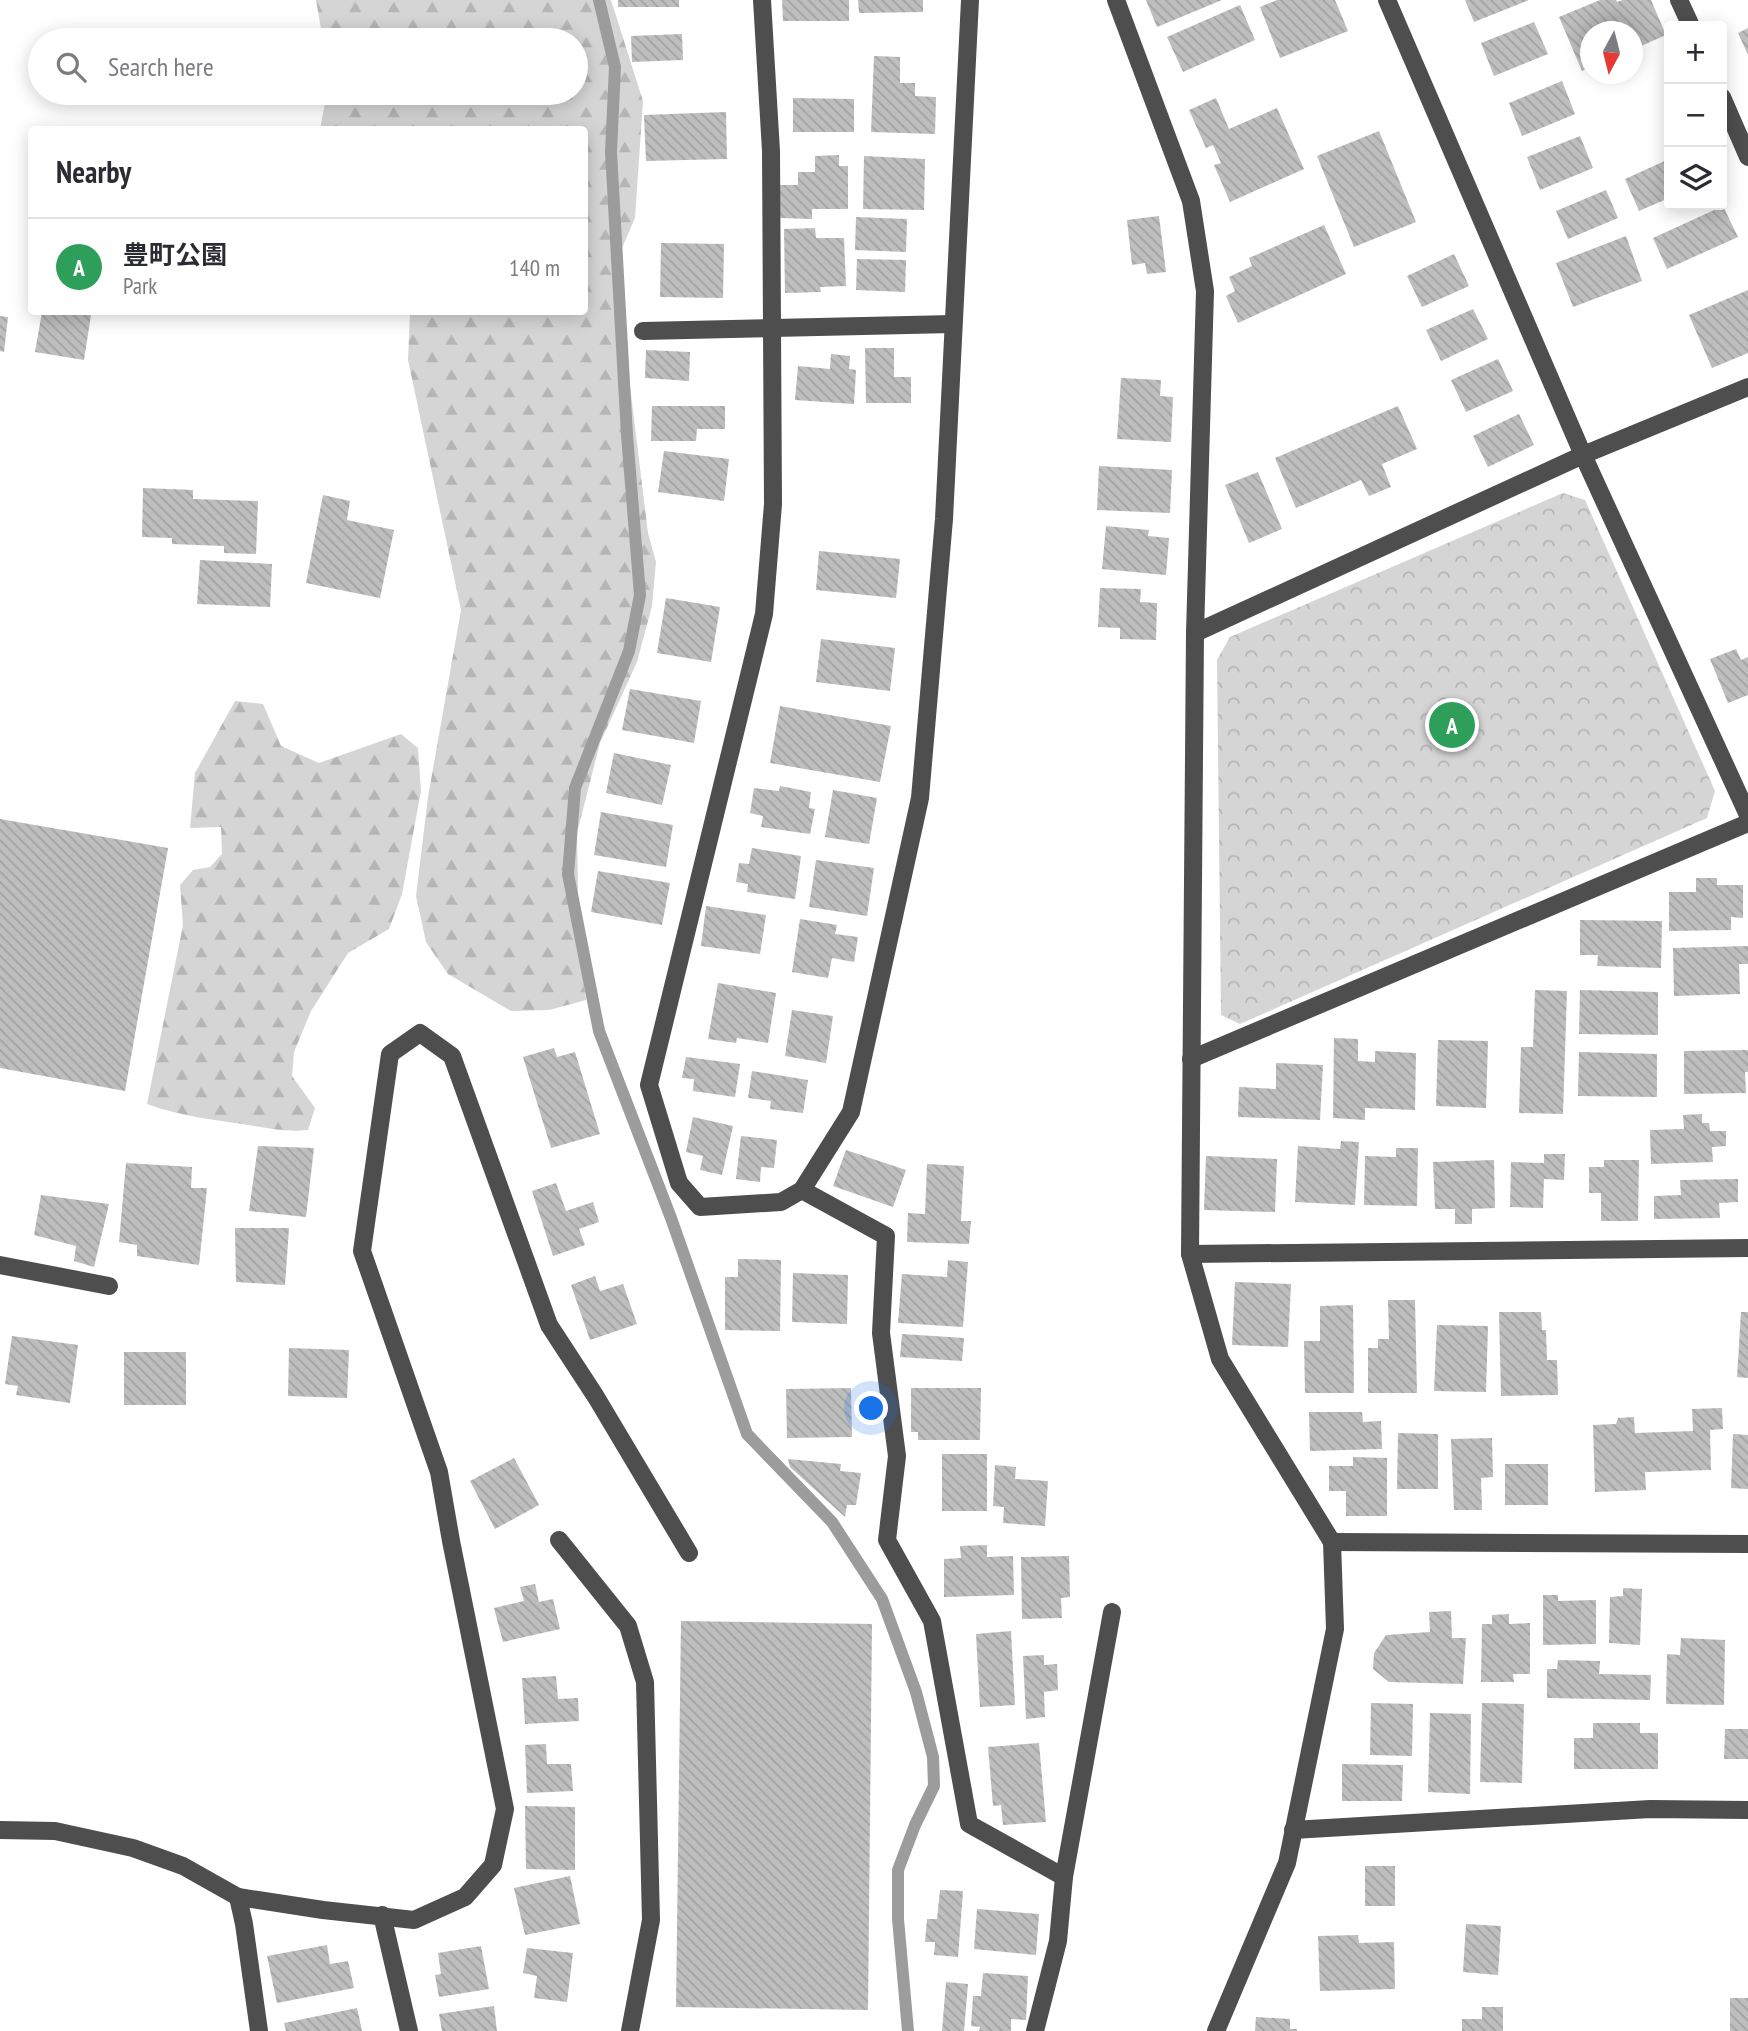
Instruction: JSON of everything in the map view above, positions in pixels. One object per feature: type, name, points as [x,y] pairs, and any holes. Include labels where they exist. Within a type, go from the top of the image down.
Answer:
[{"type":"street","points":[[762,0],[771,150],[773,505],[764,614],[649,1085],[679,1183],[700,1207],[782,1202],[802,1190],[851,1112],[920,798],[944,519],[970,0]]},
{"type":"street","points":[[1116,0],[1191,201],[1205,291],[1195,633],[1190,1254],[1220,1359],[1332,1542],[1335,1629],[1287,1863],[1216,2031]]},
{"type":"street","points":[[1387,0],[1583,455],[1748,815]]},
{"type":"street","points":[[1679,0],[1689,21]]},
{"type":"street","points":[[1727,109],[1748,157]]},
{"type":"street","points":[[643,331],[953,324]]},
{"type":"street","points":[[1195,633],[1583,455],[1748,387]]},
{"type":"street","points":[[1191,1059],[1748,823]]},
{"type":"street","points":[[0,1830],[55,1831],[133,1848],[183,1866],[238,1896],[323,1910],[414,1920],[464,1897],[493,1865],[505,1809],[439,1472],[362,1251],[390,1054],[419,1033],[452,1056],[549,1325],[596,1396],[689,1553]]},
{"type":"street","points":[[802,1190],[886,1236],[881,1333],[897,1456],[887,1540],[932,1621],[969,1824],[1064,1877]]},
{"type":"street","points":[[1190,1254],[1748,1248]]},
{"type":"street","points":[[0,1265],[109,1286]]},
{"type":"street","points":[[559,1541],[628,1626],[645,1682],[651,1920],[630,2031]]},
{"type":"street","points":[[1332,1542],[1748,1544]]},
{"type":"street","points":[[1035,2031],[1058,1941],[1064,1877],[1112,1612]]},
{"type":"street","points":[[1293,1830],[1650,1809],[1748,1811]]},
{"type":"street","points":[[238,1896],[259,2031]]},
{"type":"street","points":[[382,1915],[409,2031]]},
{"type":"green space","points":[[316,0],[611,0],[643,101],[635,218],[615,264],[648,533],[656,562],[652,606],[637,662],[600,743],[577,833],[579,946],[586,1000],[549,1010],[511,1011],[448,974],[426,942],[416,896],[428,797],[461,610],[408,360],[410,315],[588,315],[588,126],[321,126],[325,105],[588,105],[588,28],[321,28]]},
{"type":"green space","points":[[1563,493],[1585,500],[1715,791],[1707,818],[1240,1024],[1221,1015],[1217,660],[1230,637]]},
{"type":"green space","points":[[235,701],[263,704],[281,746],[319,763],[401,734],[418,748],[421,791],[402,894],[389,929],[348,953],[311,1011],[294,1052],[292,1076],[315,1108],[308,1130],[281,1130],[213,1120],[147,1104],[183,925],[180,885],[193,870],[210,867],[222,854],[221,827],[190,828],[195,773]]},
{"type":"building","points":[[618,0],[679,0],[679,7],[618,7]]},
{"type":"building","points":[[782,0],[849,0],[849,21],[783,21]]},
{"type":"building","points":[[858,0],[923,0],[923,12],[859,13]]},
{"type":"building","points":[[1146,0],[1222,0],[1157,27]]},
{"type":"building","points":[[1277,0],[1335,0],[1348,31],[1280,58],[1260,7]]},
{"type":"building","points":[[1465,0],[1529,0],[1474,22]]},
{"type":"building","points":[[1600,0],[1651,0],[1664,36],[1643,45],[1643,21],[1580,21],[1580,66],[1559,17]]},
{"type":"building","points":[[1240,5],[1255,40],[1183,72],[1167,37]]},
{"type":"building","points":[[1534,22],[1548,54],[1494,76],[1481,43]]},
{"type":"building","points":[[1748,28],[1748,55],[1738,33]]},
{"type":"building","points":[[682,34],[683,60],[632,62],[631,36]]},
{"type":"building","points":[[874,56],[900,57],[900,83],[915,83],[915,96],[936,97],[935,134],[871,132]]},
{"type":"building","points":[[1562,81],[1575,114],[1522,136],[1509,103]]},
{"type":"building","points":[[793,98],[854,99],[854,132],[793,132]]},
{"type":"building","points":[[1216,98],[1229,129],[1277,108],[1304,169],[1230,202],[1214,165],[1221,163],[1213,145],[1206,148],[1189,110]]},
{"type":"building","points":[[726,112],[727,159],[646,161],[644,115]]},
{"type":"building","points":[[1379,131],[1416,222],[1354,247],[1317,156]]},
{"type":"building","points":[[1580,136],[1593,168],[1540,190],[1527,157]]},
{"type":"building","points":[[839,155],[839,166],[848,166],[848,209],[812,209],[812,219],[780,218],[780,185],[798,185],[798,172],[815,172],[815,156]]},
{"type":"building","points":[[864,156],[925,159],[924,210],[863,209]]},
{"type":"building","points":[[1664,161],[1664,200],[1639,211],[1625,179]]},
{"type":"building","points":[[1606,190],[1618,218],[1568,239],[1556,211]]},
{"type":"building","points":[[1714,210],[1725,210],[1738,237],[1667,269],[1653,238]]},
{"type":"building","points":[[1159,216],[1166,272],[1147,274],[1145,263],[1132,265],[1127,220]]},
{"type":"building","points":[[856,217],[907,219],[906,252],[855,250]]},
{"type":"building","points":[[1324,225],[1346,274],[1238,323],[1226,296],[1235,291],[1229,277],[1252,266],[1249,258]]},
{"type":"building","points":[[815,228],[816,238],[844,238],[846,286],[820,287],[821,292],[785,293],[784,229]]},
{"type":"building","points":[[1626,236],[1642,281],[1573,307],[1556,263]]},
{"type":"building","points":[[661,243],[724,244],[723,298],[660,297]]},
{"type":"building","points":[[1454,254],[1469,286],[1422,307],[1407,276]]},
{"type":"building","points":[[857,259],[906,260],[905,292],[856,290]]},
{"type":"building","points":[[1748,290],[1748,353],[1712,368],[1689,315]]},
{"type":"building","points":[[1473,309],[1488,339],[1441,361],[1426,330]]},
{"type":"building","points":[[41,315],[91,315],[84,360],[35,352]]},
{"type":"building","points":[[0,316],[8,317],[4,352],[0,351]]},
{"type":"building","points":[[865,348],[894,348],[894,377],[911,377],[911,403],[866,403]]},
{"type":"building","points":[[646,350],[690,352],[689,381],[645,378]]},
{"type":"building","points":[[831,354],[850,356],[849,369],[856,370],[854,404],[795,400],[798,366],[830,369]]},
{"type":"building","points":[[1498,359],[1513,391],[1466,412],[1451,380]]},
{"type":"building","points":[[1121,378],[1161,380],[1160,396],[1173,397],[1171,442],[1117,439]]},
{"type":"building","points":[[652,406],[725,406],[725,429],[697,429],[696,441],[651,441]]},
{"type":"building","points":[[1398,406],[1417,449],[1382,464],[1391,487],[1369,496],[1361,480],[1296,508],[1275,458]]},
{"type":"building","points":[[1519,414],[1534,445],[1488,467],[1473,436]]},
{"type":"building","points":[[664,451],[729,459],[724,501],[658,492]]},
{"type":"building","points":[[1099,466],[1172,470],[1170,513],[1097,510]]},
{"type":"building","points":[[1258,472],[1282,529],[1249,543],[1225,485]]},
{"type":"building","points":[[143,488],[193,490],[193,499],[258,501],[256,554],[224,553],[224,546],[172,544],[172,538],[142,537]]},
{"type":"building","points":[[323,495],[350,501],[347,520],[394,530],[380,598],[306,583]]},
{"type":"building","points":[[1106,526],[1149,530],[1148,536],[1169,538],[1166,575],[1102,569]]},
{"type":"building","points":[[819,551],[900,559],[896,598],[816,590]]},
{"type":"building","points":[[200,560],[272,564],[270,607],[197,604]]},
{"type":"building","points":[[1100,588],[1141,589],[1140,602],[1157,603],[1156,640],[1120,639],[1120,628],[1098,627]]},
{"type":"building","points":[[666,598],[720,607],[711,662],[657,653]]},
{"type":"building","points":[[821,639],[895,648],[890,691],[816,682]]},
{"type":"building","points":[[1736,649],[1741,660],[1748,657],[1748,695],[1728,703],[1710,659]]},
{"type":"building","points":[[630,689],[701,701],[694,743],[622,730]]},
{"type":"building","points":[[780,706],[891,726],[880,782],[770,763]]},
{"type":"building","points":[[614,753],[671,765],[662,805],[606,793]]},
{"type":"building","points":[[780,786],[811,792],[809,808],[815,809],[810,834],[761,827],[763,816],[750,813],[754,788],[779,791]]},
{"type":"building","points":[[833,790],[877,798],[869,844],[825,837]]},
{"type":"building","points":[[601,812],[673,825],[666,867],[594,855]]},
{"type":"building","points":[[0,819],[168,848],[125,1091],[0,1068]]},
{"type":"building","points":[[752,848],[801,856],[795,899],[747,892],[748,884],[736,882],[739,863],[749,864]]},
{"type":"building","points":[[816,860],[874,868],[867,916],[809,907]]},
{"type":"building","points":[[598,871],[670,883],[662,925],[591,912]]},
{"type":"building","points":[[1696,878],[1717,878],[1717,885],[1743,885],[1743,918],[1731,917],[1731,930],[1669,931],[1669,892],[1696,892]]},
{"type":"building","points":[[706,906],[766,915],[760,954],[701,946]]},
{"type":"building","points":[[800,919],[837,925],[835,934],[858,937],[854,962],[832,958],[828,978],[792,972]]},
{"type":"building","points":[[1580,920],[1662,921],[1661,968],[1597,966],[1598,955],[1580,955]]},
{"type":"building","points":[[1748,946],[1748,964],[1739,964],[1740,994],[1674,996],[1673,948]]},
{"type":"building","points":[[718,983],[776,993],[768,1043],[737,1038],[736,1043],[708,1039]]},
{"type":"building","points":[[1535,990],[1567,991],[1563,1114],[1519,1113],[1521,1047],[1533,1047]]},
{"type":"building","points":[[1580,990],[1658,992],[1658,1035],[1579,1034]]},
{"type":"building","points":[[792,1010],[833,1016],[826,1063],[785,1056]]},
{"type":"building","points":[[1334,1038],[1358,1039],[1358,1061],[1375,1062],[1375,1051],[1416,1053],[1415,1110],[1365,1108],[1365,1120],[1333,1118]]},
{"type":"building","points":[[1438,1040],[1488,1041],[1486,1108],[1436,1106]]},
{"type":"building","points":[[554,1048],[557,1057],[575,1052],[600,1134],[551,1148],[523,1057]]},
{"type":"building","points":[[1748,1050],[1746,1093],[1684,1094],[1684,1051]]},
{"type":"building","points":[[1579,1052],[1657,1054],[1657,1097],[1578,1096]]},
{"type":"building","points":[[686,1057],[740,1064],[735,1097],[693,1091],[694,1079],[682,1078]]},
{"type":"building","points":[[1276,1063],[1323,1065],[1320,1120],[1238,1117],[1239,1087],[1276,1089]]},
{"type":"building","points":[[752,1071],[808,1080],[803,1113],[770,1109],[771,1101],[748,1098]]},
{"type":"building","points":[[1702,1114],[1702,1123],[1709,1123],[1710,1131],[1726,1131],[1726,1146],[1712,1147],[1713,1162],[1651,1164],[1650,1130],[1684,1129],[1683,1115]]},
{"type":"building","points":[[693,1117],[733,1126],[722,1175],[700,1170],[703,1156],[686,1152]]},
{"type":"building","points":[[741,1136],[777,1140],[774,1168],[761,1167],[760,1182],[736,1179]]},
{"type":"building","points":[[1341,1141],[1359,1142],[1355,1205],[1295,1202],[1298,1146],[1340,1149]]},
{"type":"building","points":[[258,1146],[314,1148],[306,1217],[249,1211]]},
{"type":"building","points":[[1396,1148],[1418,1148],[1417,1206],[1364,1205],[1365,1156],[1396,1157]]},
{"type":"building","points":[[846,1150],[906,1170],[893,1207],[833,1186]]},
{"type":"building","points":[[1544,1154],[1565,1154],[1564,1180],[1544,1179],[1543,1208],[1510,1207],[1511,1162],[1544,1163]]},
{"type":"building","points":[[1206,1156],[1277,1159],[1275,1212],[1204,1210]]},
{"type":"building","points":[[1494,1160],[1495,1208],[1472,1209],[1472,1224],[1455,1224],[1455,1209],[1435,1209],[1433,1162]]},
{"type":"building","points":[[1604,1160],[1639,1160],[1638,1221],[1601,1221],[1601,1193],[1589,1193],[1589,1167],[1604,1167]]},
{"type":"building","points":[[126,1163],[192,1167],[191,1188],[207,1188],[199,1265],[137,1256],[137,1245],[119,1242]]},
{"type":"building","points":[[927,1164],[964,1166],[961,1221],[971,1221],[969,1244],[907,1242],[908,1213],[925,1214]]},
{"type":"building","points":[[1738,1179],[1738,1202],[1719,1203],[1720,1218],[1654,1219],[1654,1196],[1681,1195],[1680,1180]]},
{"type":"building","points":[[556,1183],[566,1211],[593,1202],[599,1222],[579,1229],[585,1245],[553,1256],[532,1191]]},
{"type":"building","points":[[41,1195],[109,1204],[94,1267],[74,1261],[76,1246],[34,1235]]},
{"type":"building","points":[[235,1228],[289,1228],[285,1285],[236,1282]]},
{"type":"building","points":[[738,1259],[781,1260],[780,1331],[725,1330],[725,1277],[738,1277]]},
{"type":"building","points":[[948,1260],[968,1262],[963,1327],[898,1323],[902,1274],[947,1277]]},
{"type":"building","points":[[793,1273],[848,1275],[847,1324],[792,1322]]},
{"type":"building","points":[[595,1276],[600,1291],[623,1284],[637,1324],[590,1340],[571,1285]]},
{"type":"building","points":[[1235,1282],[1291,1284],[1288,1347],[1232,1345]]},
{"type":"building","points":[[1388,1300],[1415,1300],[1417,1393],[1368,1393],[1368,1348],[1378,1348],[1378,1339],[1389,1339]]},
{"type":"building","points":[[1353,1305],[1354,1393],[1305,1393],[1304,1341],[1320,1341],[1320,1306]]},
{"type":"building","points":[[1499,1312],[1541,1312],[1542,1330],[1546,1330],[1547,1360],[1557,1360],[1558,1395],[1501,1396]]},
{"type":"building","points":[[1741,1312],[1748,1312],[1748,1378],[1737,1377]]},
{"type":"building","points":[[1437,1325],[1488,1326],[1486,1392],[1434,1391]]},
{"type":"building","points":[[902,1334],[964,1338],[962,1361],[900,1357]]},
{"type":"building","points":[[12,1336],[78,1345],[70,1403],[16,1395],[18,1386],[5,1384]]},
{"type":"building","points":[[289,1348],[349,1350],[347,1398],[288,1396]]},
{"type":"building","points":[[124,1352],[186,1352],[186,1405],[124,1405]]},
{"type":"building","points":[[851,1388],[852,1437],[787,1438],[786,1389]]},
{"type":"building","points":[[911,1388],[981,1388],[980,1440],[918,1440],[918,1432],[911,1432]]},
{"type":"building","points":[[1722,1408],[1723,1429],[1710,1430],[1711,1470],[1645,1472],[1646,1490],[1595,1492],[1593,1425],[1616,1424],[1618,1418],[1634,1417],[1635,1433],[1693,1431],[1692,1409]]},
{"type":"building","points":[[1309,1412],[1362,1412],[1363,1422],[1381,1421],[1382,1449],[1310,1451]]},
{"type":"building","points":[[1398,1433],[1438,1434],[1438,1489],[1397,1489]]},
{"type":"building","points":[[1733,1434],[1748,1435],[1748,1489],[1731,1488]]},
{"type":"building","points":[[1492,1438],[1493,1477],[1481,1478],[1482,1510],[1454,1510],[1451,1439]]},
{"type":"building","points":[[942,1454],[987,1454],[987,1511],[942,1511]]},
{"type":"building","points":[[1353,1457],[1387,1458],[1387,1516],[1346,1516],[1346,1491],[1329,1491],[1329,1466],[1353,1466]]},
{"type":"building","points":[[514,1458],[539,1505],[495,1529],[470,1481]]},
{"type":"building","points":[[788,1459],[841,1464],[840,1471],[861,1473],[856,1505],[847,1505],[845,1517],[790,1467]]},
{"type":"building","points":[[1505,1464],[1548,1464],[1548,1505],[1505,1505]]},
{"type":"building","points":[[995,1465],[1016,1467],[1015,1479],[1048,1481],[1045,1526],[1003,1523],[1004,1507],[993,1506]]},
{"type":"building","points":[[987,1545],[987,1557],[1013,1556],[1014,1595],[944,1597],[944,1559],[961,1558],[960,1546]]},
{"type":"building","points":[[1069,1556],[1070,1597],[1061,1598],[1062,1618],[1022,1619],[1021,1557]]},
{"type":"building","points":[[535,1584],[539,1602],[553,1599],[560,1629],[503,1642],[494,1608],[524,1601],[520,1587]]},
{"type":"building","points":[[1623,1588],[1642,1589],[1640,1645],[1609,1643],[1610,1597],[1623,1596]]},
{"type":"building","points":[[1543,1595],[1558,1595],[1558,1601],[1596,1600],[1596,1644],[1543,1645]]},
{"type":"building","points":[[1451,1611],[1452,1638],[1466,1638],[1463,1684],[1389,1682],[1373,1669],[1374,1653],[1386,1635],[1430,1632],[1429,1612]]},
{"type":"building","points":[[1509,1614],[1509,1624],[1530,1623],[1530,1674],[1513,1674],[1514,1682],[1481,1682],[1482,1624],[1492,1624],[1492,1615]]},
{"type":"building","points":[[681,1621],[872,1624],[868,2010],[676,2007]]},
{"type":"building","points":[[1011,1631],[1015,1705],[980,1707],[976,1634]]},
{"type":"building","points":[[1681,1638],[1725,1640],[1724,1705],[1666,1704],[1667,1654],[1680,1655]]},
{"type":"building","points":[[1044,1655],[1044,1665],[1057,1664],[1058,1690],[1044,1692],[1045,1717],[1026,1719],[1023,1656]]},
{"type":"building","points":[[1558,1660],[1600,1661],[1599,1674],[1651,1675],[1650,1700],[1547,1698],[1547,1669],[1557,1669]]},
{"type":"building","points":[[556,1676],[558,1699],[578,1698],[579,1721],[525,1724],[522,1678]]},
{"type":"building","points":[[1371,1703],[1413,1704],[1412,1756],[1370,1755]]},
{"type":"building","points":[[1482,1703],[1524,1704],[1522,1783],[1480,1782]]},
{"type":"building","points":[[1430,1713],[1471,1714],[1470,1794],[1428,1792]]},
{"type":"building","points":[[1593,1723],[1640,1723],[1640,1733],[1658,1733],[1658,1769],[1574,1769],[1574,1738],[1593,1738]]},
{"type":"building","points":[[1725,1729],[1748,1729],[1748,1759],[1724,1759]]},
{"type":"building","points":[[1039,1743],[1046,1822],[1003,1825],[1001,1805],[993,1806],[988,1747]]},
{"type":"building","points":[[546,1744],[547,1764],[571,1764],[573,1791],[527,1793],[525,1745]]},
{"type":"building","points":[[1342,1764],[1403,1765],[1402,1801],[1342,1801]]},
{"type":"building","points":[[525,1806],[575,1807],[575,1870],[526,1869]]},
{"type":"building","points":[[1365,1866],[1395,1866],[1395,1906],[1365,1906]]},
{"type":"building","points":[[570,1876],[580,1924],[525,1935],[514,1888]]},
{"type":"building","points":[[940,1890],[963,1891],[958,1957],[934,1955],[935,1942],[925,1942],[927,1919],[937,1919]]},
{"type":"building","points":[[977,1909],[1039,1914],[1036,1955],[974,1949]]},
{"type":"building","points":[[1466,1924],[1501,1926],[1498,1975],[1463,1972]]},
{"type":"building","points":[[1358,1935],[1359,1943],[1394,1942],[1395,1989],[1320,1991],[1318,1936]]},
{"type":"building","points":[[327,1945],[330,1964],[348,1961],[354,1988],[277,2003],[267,1956]]},
{"type":"building","points":[[481,1946],[489,1989],[439,1997],[435,1975],[441,1974],[438,1953]]},
{"type":"building","points":[[527,1948],[573,1953],[567,2002],[534,1998],[537,1976],[523,1973]]},
{"type":"building","points":[[983,1973],[1028,1976],[1026,2020],[1011,2019],[1011,2031],[979,2031],[980,2027],[971,2026],[973,1996],[981,1996]]},
{"type":"building","points":[[946,1982],[968,1984],[964,2031],[942,2031]]},
{"type":"building","points":[[1730,1998],[1748,1998],[1748,2031],[1730,2031]]},
{"type":"building","points":[[494,2006],[497,2031],[442,2031],[439,2014]]},
{"type":"building","points":[[1482,2007],[1503,2007],[1503,2031],[1462,2031],[1462,2019],[1482,2019]]},
{"type":"building","points":[[357,2008],[362,2031],[286,2031],[284,2023]]},
{"type":"building","points":[[1256,2017],[1290,2019],[1290,2029],[1297,2031],[1255,2031]]},
{"type":"waterway","points":[[599,0],[615,67],[611,152],[627,435],[640,595],[629,651],[575,788],[568,874],[599,1031],[671,1218],[747,1434],[832,1522],[882,1599],[916,1692],[933,1757],[934,1786],[915,1825],[898,1870],[898,1919],[908,2031]]},
{"type":"place","name":"豊町公園","points":[[1452,725]]}]
